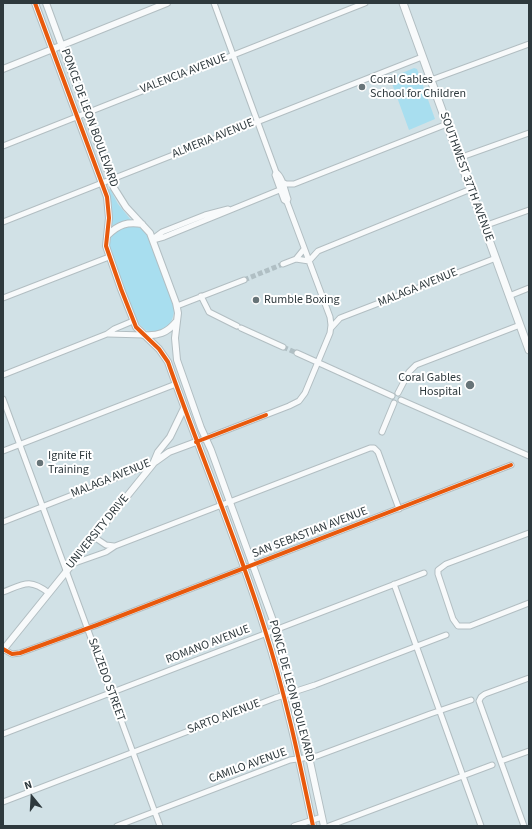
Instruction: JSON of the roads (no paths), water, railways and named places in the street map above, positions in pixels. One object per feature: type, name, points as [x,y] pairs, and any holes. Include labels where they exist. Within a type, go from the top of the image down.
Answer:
[{"type":"main road","name":"SOUTHWEST 37TH AVENUE","points":[[403,3],[529,350]]},
{"type":"street","name":"PONCE DE LEON BOULEVARD","points":[[35,3],[107,197],[109,209],[106,246],[109,257],[133,321],[137,328],[165,357],[244,569],[266,633],[299,759],[312,823]]},
{"type":"street","name":"PONCE DE LEON BOULEVARD","points":[[46,3],[111,179],[123,204],[149,231],[177,306],[175,338],[177,360],[254,565],[276,629],[309,757],[324,826]]},
{"type":"street","points":[[3,69],[167,3]]},
{"type":"street","points":[[214,3],[276,172],[275,175],[288,199],[287,202]]},
{"type":"street","name":"VALENCIA AVENUE","points":[[3,146],[365,3]]},
{"type":"street","points":[[431,80],[529,44]]},
{"type":"street","name":"ALMERIA AVENUE","points":[[3,222],[422,57]]},
{"type":"street","points":[[282,182],[293,184],[447,124]]},
{"type":"street","points":[[459,158],[529,133]]},
{"type":"street","points":[[276,172],[279,174],[282,182],[284,200],[287,202],[328,314],[340,318]]},
{"type":"street","points":[[286,194],[293,184]]},
{"type":"street","points":[[153,240],[162,232],[210,213],[231,209],[282,189]]},
{"type":"street","points":[[309,261],[318,251],[471,189]]},
{"type":"street","points":[[484,226],[529,210]]},
{"type":"street","points":[[107,236],[121,224],[142,224]]},
{"type":"street","points":[[304,249],[318,251]]},
{"type":"street","points":[[296,259],[304,249]]},
{"type":"street","points":[[3,298],[109,257]]},
{"type":"street","name":"MALAGA AVENUE","points":[[331,328],[340,318],[496,258]]},
{"type":"street","points":[[283,264],[296,259],[309,261]]},
{"type":"street","points":[[177,306],[244,280]]},
{"type":"street","points":[[509,296],[529,288]]},
{"type":"street","points":[[202,296],[209,312],[283,347]]},
{"type":"street","name":"MALAGA AVENUE","points":[[3,522],[153,464],[169,452],[295,404],[305,393],[329,337],[331,322],[328,314]]},
{"type":"street","points":[[107,334],[155,335],[169,330],[176,320]]},
{"type":"street","points":[[3,374],[107,334],[114,329],[133,321]]},
{"type":"street","points":[[392,396],[395,393],[398,393],[408,373],[414,366],[520,325]]},
{"type":"street","points":[[297,353],[392,396]]},
{"type":"street","points":[[3,451],[176,384]]},
{"type":"street","points":[[398,393],[401,400],[529,456]]},
{"type":"street","points":[[382,432],[394,403],[392,396]]},
{"type":"street","name":"SALZEDO STREET","points":[[3,399],[160,826]]},
{"type":"street","points":[[394,403],[401,400]]},
{"type":"street","name":"UNIVERSITY DRIVE","points":[[3,649],[153,464],[158,452],[170,437],[184,408]]},
{"type":"street","points":[[72,564],[106,552],[114,546],[367,448],[374,448],[379,454],[399,509]]},
{"type":"street","name":"SAN SEBASTIAN AVENUE","points":[[3,649],[10,653],[16,654],[244,569],[511,465]]},
{"type":"street","points":[[529,532],[446,564],[438,570],[438,577],[454,622],[458,626],[470,626],[529,603]]},
{"type":"street","points":[[94,537],[106,545],[114,546]]},
{"type":"street","name":"ROMANO AVENUE","points":[[3,734],[424,573]]},
{"type":"street","points":[[3,592],[28,583],[38,585],[49,593]]},
{"type":"street","points":[[394,584],[481,826]]},
{"type":"street","name":"SARTO AVENUE","points":[[3,802],[283,695],[446,635]]},
{"type":"street","points":[[529,678],[485,694],[480,699],[480,705],[524,826],[529,824]]},
{"type":"street","name":"CAMILO AVENUE","points":[[117,826],[290,760],[317,756],[470,700]]},
{"type":"street","points":[[501,761],[529,751]]},
{"type":"street","points":[[329,826],[492,765]]},
{"type":"street","points":[[294,826],[312,823],[322,817]]},
{"type":"tunnel","points":[[244,280],[283,264]]},
{"type":"tunnel","points":[[283,347],[297,353]]},
{"type":"place","name":"Coral Gables School for Children","points":[[362,87]]},
{"type":"place","name":"Rumble Boxing","points":[[256,300]]},
{"type":"place","name":"Coral Gables Hospital","points":[[470,385]]},
{"type":"place","name":"Ignite Fit Training","points":[[40,463]]}]
